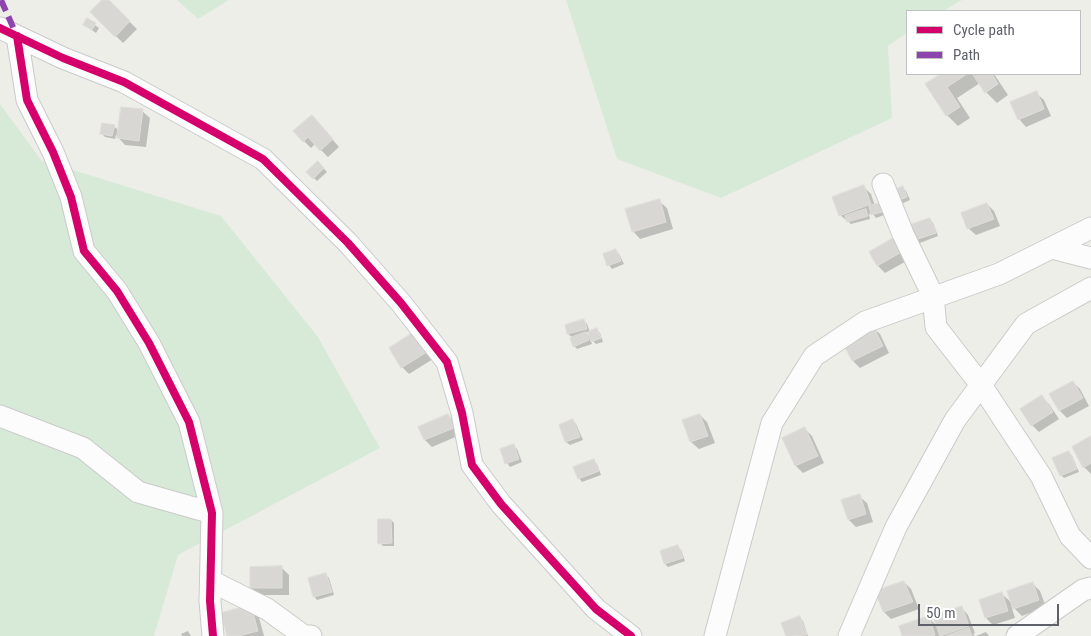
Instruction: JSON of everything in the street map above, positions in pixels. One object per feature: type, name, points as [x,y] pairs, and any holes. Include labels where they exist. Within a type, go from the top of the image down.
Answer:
[{"type":"street","points":[[9,32],[27,100],[53,152],[71,197],[84,251],[117,291],[149,342],[189,422],[212,513],[211,581],[213,636]]},
{"type":"street","points":[[9,32],[63,58],[124,82],[263,159],[348,243],[401,303],[447,362],[462,413],[472,464],[501,504],[596,609],[631,636]]},
{"type":"street","points":[[883,184],[903,234],[933,296],[936,327],[982,385],[1041,476],[1070,536],[1091,558]]},
{"type":"street","points":[[715,636],[772,424],[814,356],[864,322],[999,274],[1091,228]]},
{"type":"street","points":[[1052,248],[1091,258]]},
{"type":"street","points":[[848,636],[896,527],[955,420],[1026,324],[1091,288]]},
{"type":"street","points":[[0,416],[84,448],[138,492],[212,513]]},
{"type":"street","points":[[211,581],[267,609],[304,636],[311,636]]},
{"type":"street","points":[[1017,636],[1083,590],[1091,588]]},
{"type":"green space","points":[[177,0],[229,0],[198,19]]},
{"type":"green space","points":[[566,0],[962,0],[945,10],[906,10],[906,34],[888,46],[892,118],[721,198],[617,159]]},
{"type":"green space","points":[[0,104],[41,160],[221,216],[318,337],[380,448],[178,555],[154,636],[0,636]]},
{"type":"building","points":[[102,0],[109,0],[130,21],[115,37],[90,12]]},
{"type":"building","points":[[87,18],[96,23],[92,30],[83,25]]},
{"type":"building","points":[[939,75],[965,75],[947,87],[960,107],[946,116],[925,84]]},
{"type":"building","points":[[974,75],[993,75],[998,84],[985,93]]},
{"type":"building","points":[[1037,91],[1044,109],[1018,120],[1010,102]]},
{"type":"building","points":[[121,107],[143,109],[139,141],[117,138]]},
{"type":"building","points":[[312,115],[333,139],[320,151],[308,137],[303,142],[293,131]]},
{"type":"building","points":[[102,123],[115,125],[112,136],[100,134]]},
{"type":"building","points":[[318,161],[324,168],[313,179],[306,172]]},
{"type":"building","points":[[864,185],[871,204],[839,216],[832,197]]},
{"type":"building","points":[[903,186],[907,197],[897,201],[892,191]]},
{"type":"building","points":[[660,199],[666,222],[632,232],[625,209]]},
{"type":"building","points":[[879,203],[882,212],[871,215],[869,206]]},
{"type":"building","points":[[987,203],[994,219],[967,229],[961,213]]},
{"type":"building","points":[[866,209],[868,216],[847,222],[845,216]]},
{"type":"building","points":[[930,218],[936,233],[915,240],[910,225]]},
{"type":"building","points":[[897,236],[905,250],[877,266],[869,252]]},
{"type":"building","points":[[616,249],[621,261],[607,266],[603,254]]},
{"type":"building","points":[[584,319],[587,329],[567,334],[565,325]]},
{"type":"building","points":[[873,326],[883,346],[852,361],[842,341]]},
{"type":"building","points":[[597,328],[601,338],[591,342],[588,332]]},
{"type":"building","points":[[414,332],[427,352],[401,368],[389,348]]},
{"type":"building","points":[[586,332],[589,340],[573,347],[570,338]]},
{"type":"building","points":[[1073,381],[1083,398],[1059,411],[1049,394]]},
{"type":"building","points":[[1042,395],[1053,412],[1031,426],[1020,409]]},
{"type":"building","points":[[448,414],[454,428],[424,440],[418,427]]},
{"type":"building","points":[[700,414],[708,436],[690,442],[682,420]]},
{"type":"building","points":[[573,419],[580,437],[565,442],[559,425]]},
{"type":"building","points":[[805,427],[818,456],[795,466],[782,438]]},
{"type":"building","points":[[1091,436],[1091,463],[1083,468],[1072,447]]},
{"type":"building","points":[[514,444],[519,459],[505,464],[500,449]]},
{"type":"building","points":[[1069,451],[1077,469],[1060,476],[1052,458]]},
{"type":"building","points":[[594,459],[599,471],[578,479],[573,467]]},
{"type":"building","points":[[860,494],[866,514],[848,520],[841,500]]},
{"type":"building","points":[[378,519],[391,519],[392,543],[378,544]]},
{"type":"building","points":[[678,545],[683,558],[664,564],[660,551]]},
{"type":"building","points":[[282,566],[282,588],[250,588],[250,567]]},
{"type":"building","points":[[326,573],[332,592],[313,597],[308,578]]},
{"type":"building","points":[[904,581],[913,602],[883,612],[875,591]]},
{"type":"building","points":[[1033,582],[1039,600],[1013,609],[1007,591]]},
{"type":"building","points":[[1002,592],[1008,611],[985,618],[979,600]]},
{"type":"building","points":[[251,605],[258,631],[238,636],[227,636],[221,613]]},
{"type":"building","points":[[962,606],[969,626],[940,636],[933,616]]},
{"type":"building","points":[[800,616],[807,635],[786,636],[781,623]]},
{"type":"building","points":[[929,616],[935,635],[902,636],[899,626]]},
{"type":"building","points":[[969,628],[972,636],[946,636]]},
{"type":"marked path","points":[[1,0],[17,36]]},
{"type":"cycle path","points":[[0,28],[63,58],[124,82],[263,159],[348,243],[401,303],[447,362],[462,413],[472,465],[501,504],[596,609],[631,636]]},
{"type":"cycle path","points":[[17,36],[27,100],[53,152],[71,197],[84,251],[117,291],[149,343],[189,422],[212,513],[210,601],[213,636]]}]
